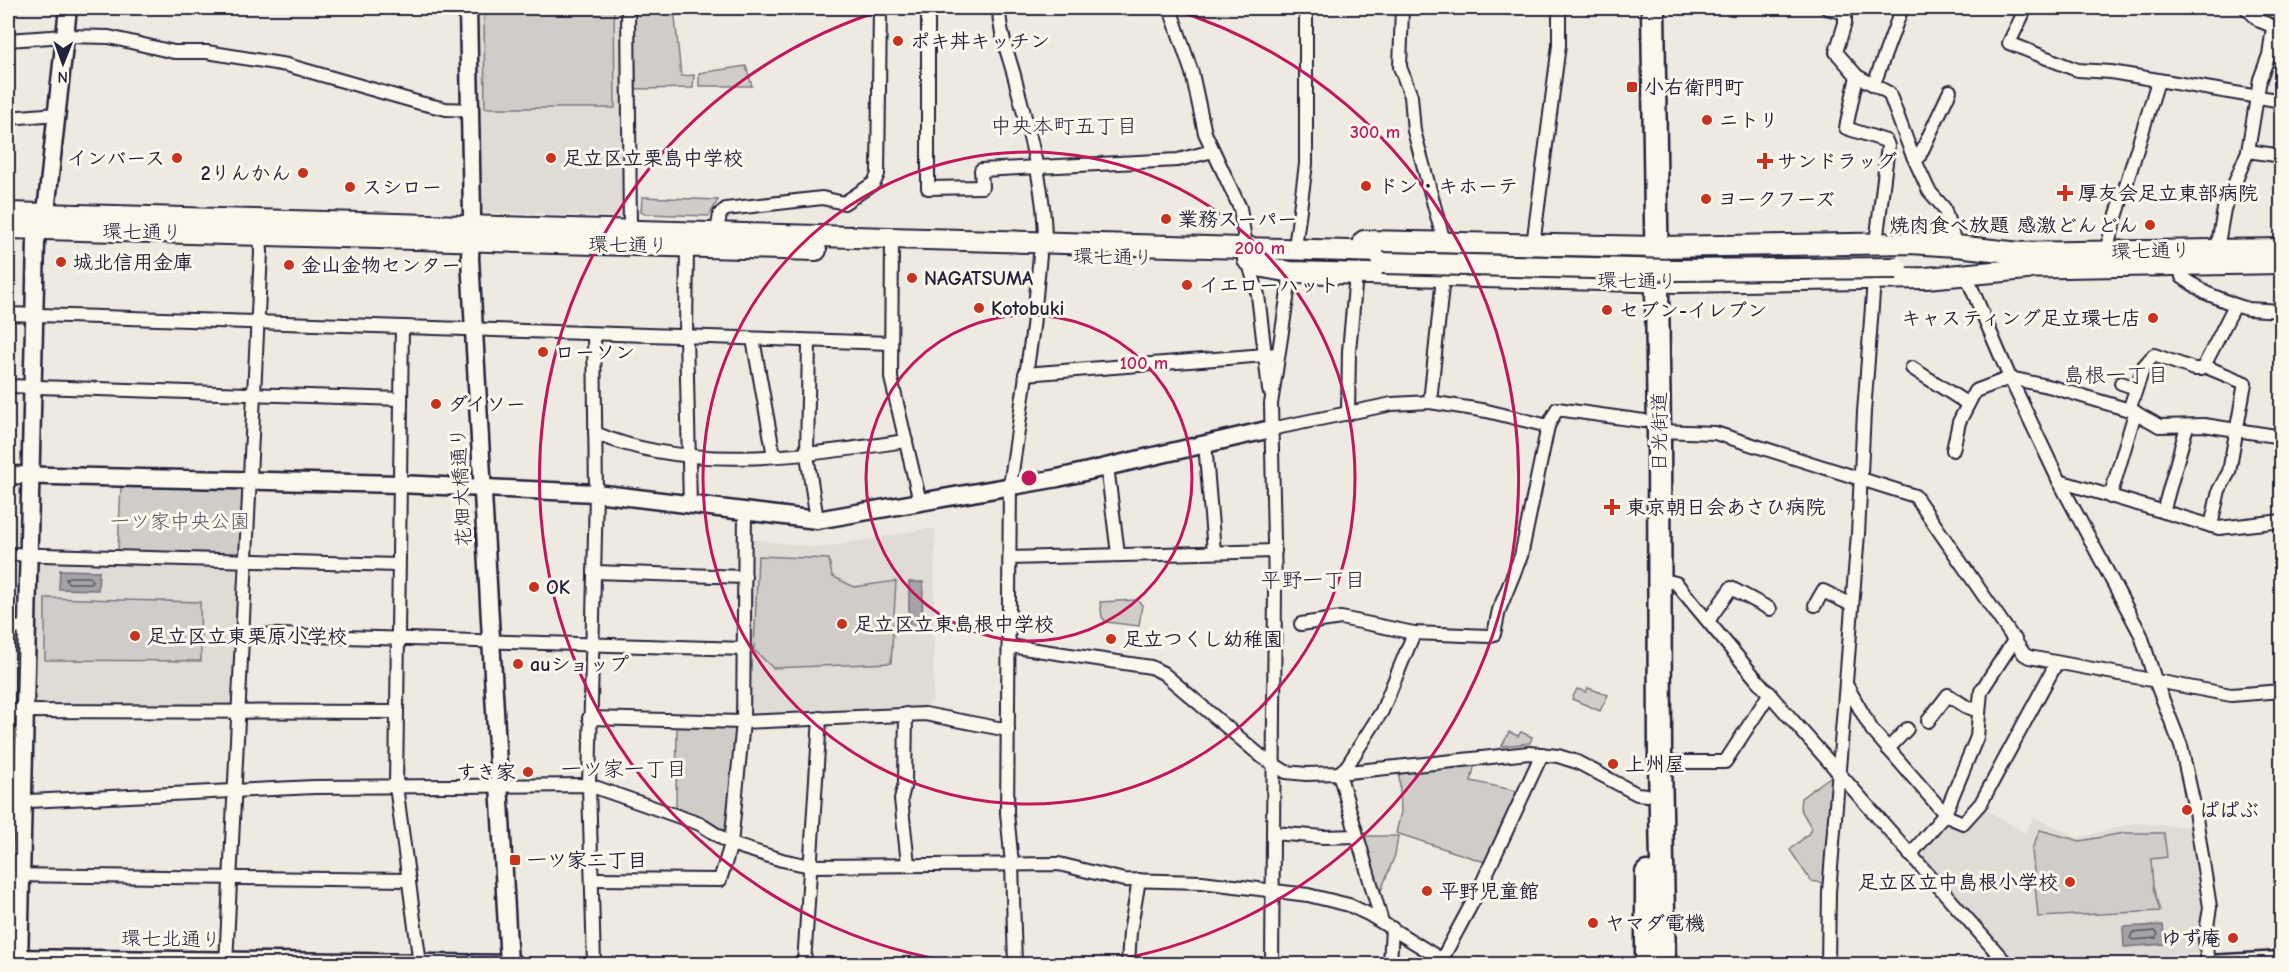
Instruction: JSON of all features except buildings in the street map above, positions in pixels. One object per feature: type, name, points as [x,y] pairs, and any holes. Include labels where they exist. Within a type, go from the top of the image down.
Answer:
[{"type":"highway","name":"日光街道","points":[[1640,8],[1651,282],[1652,426],[1647,964]]},
{"type":"highway","name":"日光街道","points":[[1649,247],[1653,8]]},
{"type":"highway","name":"日光街道","points":[[1652,426],[1659,579],[1664,964]]},
{"type":"main road","name":"環七通り","points":[[8,213],[41,222],[260,234],[630,230],[717,232],[892,245]]},
{"type":"main road","name":"環七通り","points":[[8,228],[41,222],[470,232],[687,246],[892,245],[1383,257],[2024,261],[2181,265],[2282,263]]},
{"type":"main road","name":"環七通り","points":[[1247,254],[1264,242],[1296,240],[1649,247],[1876,243],[1956,246],[2024,261]]},
{"type":"main road","name":"環七通り","points":[[1247,254],[1263,267],[1291,272],[1651,282],[1874,280],[1966,275],[2024,261],[2105,253],[2282,249]]},
{"type":"street","points":[[15,960],[15,802],[25,712],[34,315],[41,222],[57,114],[68,8]]},
{"type":"street","name":"花畑大橋通り","points":[[468,8],[473,330],[509,964]]},
{"type":"street","points":[[628,8],[630,230]]},
{"type":"street","points":[[717,232],[720,214],[726,210],[822,198],[844,203],[874,183],[878,174],[880,8]]},
{"type":"street","points":[[928,8],[928,188],[982,187],[981,170],[1178,160],[1213,151]]},
{"type":"street","points":[[999,8],[1005,43],[1037,167],[1045,212],[1010,486],[1007,813],[1012,864],[1015,964]]},
{"type":"street","points":[[1170,8],[1192,73],[1205,133],[1240,208],[1247,254],[1258,295],[1271,404]]},
{"type":"street","points":[[1296,240],[1306,164],[1306,8]]},
{"type":"street","points":[[1402,8],[1400,67],[1411,96],[1414,131],[1444,242]]},
{"type":"street","points":[[1533,245],[1559,45],[1559,8]]},
{"type":"street","points":[[1827,8],[1845,10],[1845,23],[1836,52],[1857,76],[1889,93],[1929,191],[1944,208],[1956,246]]},
{"type":"street","points":[[1874,84],[1902,8]]},
{"type":"street","points":[[2026,8],[2009,43],[2078,70],[2111,72],[2282,101]]},
{"type":"street","points":[[2217,250],[2224,209],[2248,151],[2260,79],[2278,28],[2260,21],[2246,8]]},
{"type":"street","points":[[8,40],[65,36],[109,37],[174,52],[207,52],[287,65],[420,103],[446,109],[469,110]]},
{"type":"street","points":[[1857,76],[1846,128],[1886,141],[1888,146],[1876,243]]},
{"type":"street","points":[[2105,253],[2158,81]]},
{"type":"street","points":[[1919,157],[1950,91]]},
{"type":"street","points":[[8,118],[57,114]]},
{"type":"street","points":[[2248,151],[2282,156]]},
{"type":"street","points":[[226,963],[255,394],[260,234]]},
{"type":"street","points":[[892,245],[891,378],[920,502]]},
{"type":"street","points":[[687,246],[686,336],[690,505]]},
{"type":"street","points":[[2181,265],[2182,278],[2206,293],[2248,309],[2282,311]]},
{"type":"street","points":[[1272,964],[1275,551],[1271,404],[1291,272]]},
{"type":"street","points":[[1348,414],[1349,351],[1356,275]]},
{"type":"street","points":[[1966,275],[2010,378],[2059,481],[2141,636],[2155,680],[2181,746],[2194,805],[2211,907],[2205,939],[2208,964],[2282,960]]},
{"type":"street","points":[[1430,402],[1443,277]]},
{"type":"street","points":[[1828,964],[1828,892],[1846,685],[1874,280]]},
{"type":"street","points":[[2110,497],[2133,410],[2136,388],[2144,366],[2154,355],[2194,369],[2201,369],[2235,305]]},
{"type":"street","points":[[8,314],[891,343]]},
{"type":"street","points":[[402,327],[396,786],[420,964]]},
{"type":"street","points":[[594,334],[596,493],[589,785],[594,964]]},
{"type":"street","points":[[753,339],[774,456]]},
{"type":"street","points":[[808,341],[807,455],[817,520]]},
{"type":"street","points":[[1025,374],[1278,354]]},
{"type":"street","points":[[2204,366],[2227,378],[2245,383],[2229,472],[2219,490],[2211,526]]},
{"type":"street","points":[[1912,368],[1968,404]]},
{"type":"street","points":[[1953,450],[1959,422],[1975,391],[2010,378],[2052,387],[2133,410],[2159,426],[2204,424],[2282,437]]},
{"type":"street","points":[[2121,382],[2136,388]]},
{"type":"street","points":[[8,386],[401,399]]},
{"type":"street","points":[[8,475],[399,484],[596,493],[817,520],[1010,486],[1392,404],[1430,402],[1487,411],[1548,426]]},
{"type":"street","points":[[1301,624],[1341,618],[1414,633],[1489,636],[1494,634],[1499,610],[1521,556],[1548,426],[1557,409],[1652,426],[1715,433],[1916,496],[2029,657],[2231,695],[2282,691]]},
{"type":"street","points":[[2163,512],[2187,426]]},
{"type":"street","points":[[595,433],[626,444],[670,454],[745,458],[807,455],[906,441]]},
{"type":"street","points":[[1205,444],[1214,551]]},
{"type":"street","points":[[1107,466],[1118,554]]},
{"type":"street","points":[[2059,481],[2219,528],[2282,521]]},
{"type":"street","points":[[592,879],[720,880],[731,844],[743,722],[745,510]]},
{"type":"street","points":[[1010,558],[1275,551]]},
{"type":"street","points":[[8,554],[398,565]]},
{"type":"street","points":[[594,572],[745,577]]},
{"type":"street","points":[[1659,579],[1676,583],[2007,964]]},
{"type":"street","points":[[1708,621],[1731,588],[1770,609]]},
{"type":"street","points":[[1815,605],[1823,591],[1852,605]]},
{"type":"street","points":[[8,627],[27,628]]},
{"type":"street","points":[[1339,773],[1347,766],[1382,711],[1414,633]]},
{"type":"street","points":[[243,634],[745,649]]},
{"type":"street","points":[[1910,855],[1945,814],[1977,737],[1981,691],[2015,639]]},
{"type":"street","points":[[1009,646],[1151,667],[1163,673],[1273,764],[1286,772],[1339,773],[1529,753],[1558,756],[1577,762],[1637,794],[1647,795]]},
{"type":"street","points":[[1846,685],[1872,730],[1888,749],[1945,814],[1963,823],[1981,803],[2055,663]]},
{"type":"street","points":[[1660,762],[1725,762],[1770,693]]},
{"type":"street","points":[[1928,721],[1948,695],[1965,706],[1979,711]]},
{"type":"street","points":[[8,711],[397,712]]},
{"type":"street","points":[[906,714],[905,783],[901,799],[908,864]]},
{"type":"street","points":[[590,718],[743,722],[925,714],[1008,730]]},
{"type":"street","points":[[804,964],[820,718]]},
{"type":"street","points":[[1888,749],[1907,729]]},
{"type":"street","points":[[15,802],[396,786],[589,785],[700,824],[731,844],[810,866],[1059,864],[1124,880],[1202,882],[1308,895],[1349,905],[1387,925],[1445,962],[1542,754]]},
{"type":"street","points":[[1339,773],[1356,836],[1387,925],[1390,964]]},
{"type":"street","points":[[1273,833],[1324,837],[1356,836]]},
{"type":"street","points":[[14,875],[409,880]]},
{"type":"street","points":[[1128,964],[1130,932],[1139,880]]},
{"type":"street","name":"環七北通り","points":[[15,960],[514,964]]},
{"type":"shaded area","name":"足立区立栗島中学校","points":[[477,8],[622,8],[624,214],[620,217],[485,212],[480,207],[474,10]]},
{"type":"shaded area","name":"足立区立東島根中学校","points":[[935,529],[933,701],[922,708],[751,717],[748,714],[751,539],[820,548]]},
{"type":"shaded area","name":"足立区立東栗原小学校","points":[[38,560],[238,567],[232,706],[35,706],[32,702],[35,563]]},
{"type":"shaded area","name":"足立区立中島根小学校","points":[[1982,807],[2025,833],[2034,817],[2078,838],[2134,823],[2194,827],[2207,908],[2203,953],[2011,964],[1917,857],[1917,852],[1944,819],[1964,826]]},
{"type":"green space","points":[[614,8],[615,108],[485,108],[484,15]]},
{"type":"green space","points":[[634,8],[674,8],[681,76],[694,75],[693,88],[636,89]]},
{"type":"green space","points":[[746,66],[752,86],[699,86],[699,73]]},
{"type":"green space","points":[[642,197],[718,200],[709,216],[645,214],[641,212]]},
{"type":"green space","name":"一ツ家中央公園","points":[[121,486],[241,489],[243,491],[241,554],[120,552],[118,550]]},
{"type":"green space","points":[[758,556],[829,559],[832,576],[854,587],[896,581],[891,663],[773,668],[754,650]]},
{"type":"green space","points":[[45,598],[200,602],[201,661],[45,660]]},
{"type":"green space","points":[[1137,600],[1142,605],[1139,626],[1106,622],[1102,617],[1100,602]]},
{"type":"green space","points":[[1588,688],[1608,695],[1600,711],[1572,699],[1577,689],[1586,692]]},
{"type":"green space","points":[[677,725],[733,726],[736,730],[726,828],[723,830],[695,814],[676,808]]},
{"type":"green space","points":[[1509,732],[1518,736],[1521,732],[1532,737],[1530,743],[1502,746]]},
{"type":"green space","points":[[1475,763],[1471,781],[1517,791],[1485,862],[1396,833],[1401,812],[1399,771]]},
{"type":"green space","points":[[1830,777],[1833,778],[1823,883],[1811,881],[1790,850],[1809,833],[1811,827],[1800,808],[1801,798]]},
{"type":"green space","points":[[2040,830],[2080,841],[2124,833],[2164,833],[2167,857],[2151,859],[2153,887],[2160,911],[2038,917],[2032,849]]},
{"type":"green space","points":[[1360,836],[1398,836],[1395,855],[1380,893]]},
{"type":"water","points":[[60,570],[99,571],[98,590],[59,589]]},
{"type":"water","points":[[909,582],[923,582],[922,625],[909,624]]},
{"type":"water","points":[[2163,925],[2165,944],[2124,947],[2123,927]]},
{"type":"place","name":"ポキ丼キッチン","points":[[898,41]]},
{"type":"place","name":"小右衛門町","points":[[1632,87]]},
{"type":"place","name":"ニトリ","points":[[1707,120]]},
{"type":"place","name":"インバース","points":[[177,158]]},
{"type":"place","name":"足立区立栗島中学校","points":[[551,158]]},
{"type":"place","name":"サンドラッグ","points":[[1765,161]]},
{"type":"place","name":"2りんかん","points":[[303,173]]},
{"type":"place","name":"ドン・キホーテ","points":[[1366,186]]},
{"type":"place","name":"スシロー","points":[[350,187]]},
{"type":"place","name":"厚友会足立東部病院","points":[[2065,193]]},
{"type":"place","name":"ヨークフーズ","points":[[1706,199]]},
{"type":"place","name":"業務スーパー","points":[[1166,219]]},
{"type":"place","name":"焼肉食べ放題 感激どんどん","points":[[2150,225]]},
{"type":"place","name":"城北信用金庫","points":[[61,262]]},
{"type":"place","name":"金山金物センター","points":[[289,265]]},
{"type":"place","name":"NAGATSUMA","points":[[912,278]]},
{"type":"place","name":"イエローハット","points":[[1187,285]]},
{"type":"place","name":"Kotobuki","points":[[979,308]]},
{"type":"place","name":"セブン-イレブン","points":[[1607,310]]},
{"type":"place","name":"キャスティング足立環七店","points":[[2153,318]]},
{"type":"place","name":"ローソン","points":[[543,352]]},
{"type":"place","name":"ダイソー","points":[[436,404]]},
{"type":"place","name":"東京朝日会あさひ病院","points":[[1612,507]]},
{"type":"place","name":"OK","points":[[534,587]]},
{"type":"place","name":"足立区立東島根中学校","points":[[842,624]]},
{"type":"place","name":"足立区立東栗原小学校","points":[[135,636]]},
{"type":"place","name":"足立つくし幼稚園","points":[[1111,639]]},
{"type":"place","name":"auショップ","points":[[518,664]]},
{"type":"place","name":"上州屋","points":[[1613,764]]},
{"type":"place","name":"すき家","points":[[528,772]]},
{"type":"place","name":"ぱぱぶ","points":[[2187,810]]},
{"type":"place","name":"一ツ家二丁目","points":[[515,860]]},
{"type":"place","name":"足立区立中島根小学校","points":[[2070,882]]},
{"type":"place","name":"平野児童館","points":[[1427,891]]},
{"type":"place","name":"ヤマダ電機","points":[[1593,923]]},
{"type":"place","name":"ゆず庵","points":[[2233,938]]},
{"type":"district","name":"中央本町五丁目","points":[[1064,126]]},
{"type":"district","name":"島根一丁目","points":[[2116,375]]},
{"type":"district","name":"平野一丁目","points":[[1313,580]]},
{"type":"district","name":"一ツ家一丁目","points":[[624,769]]}]
